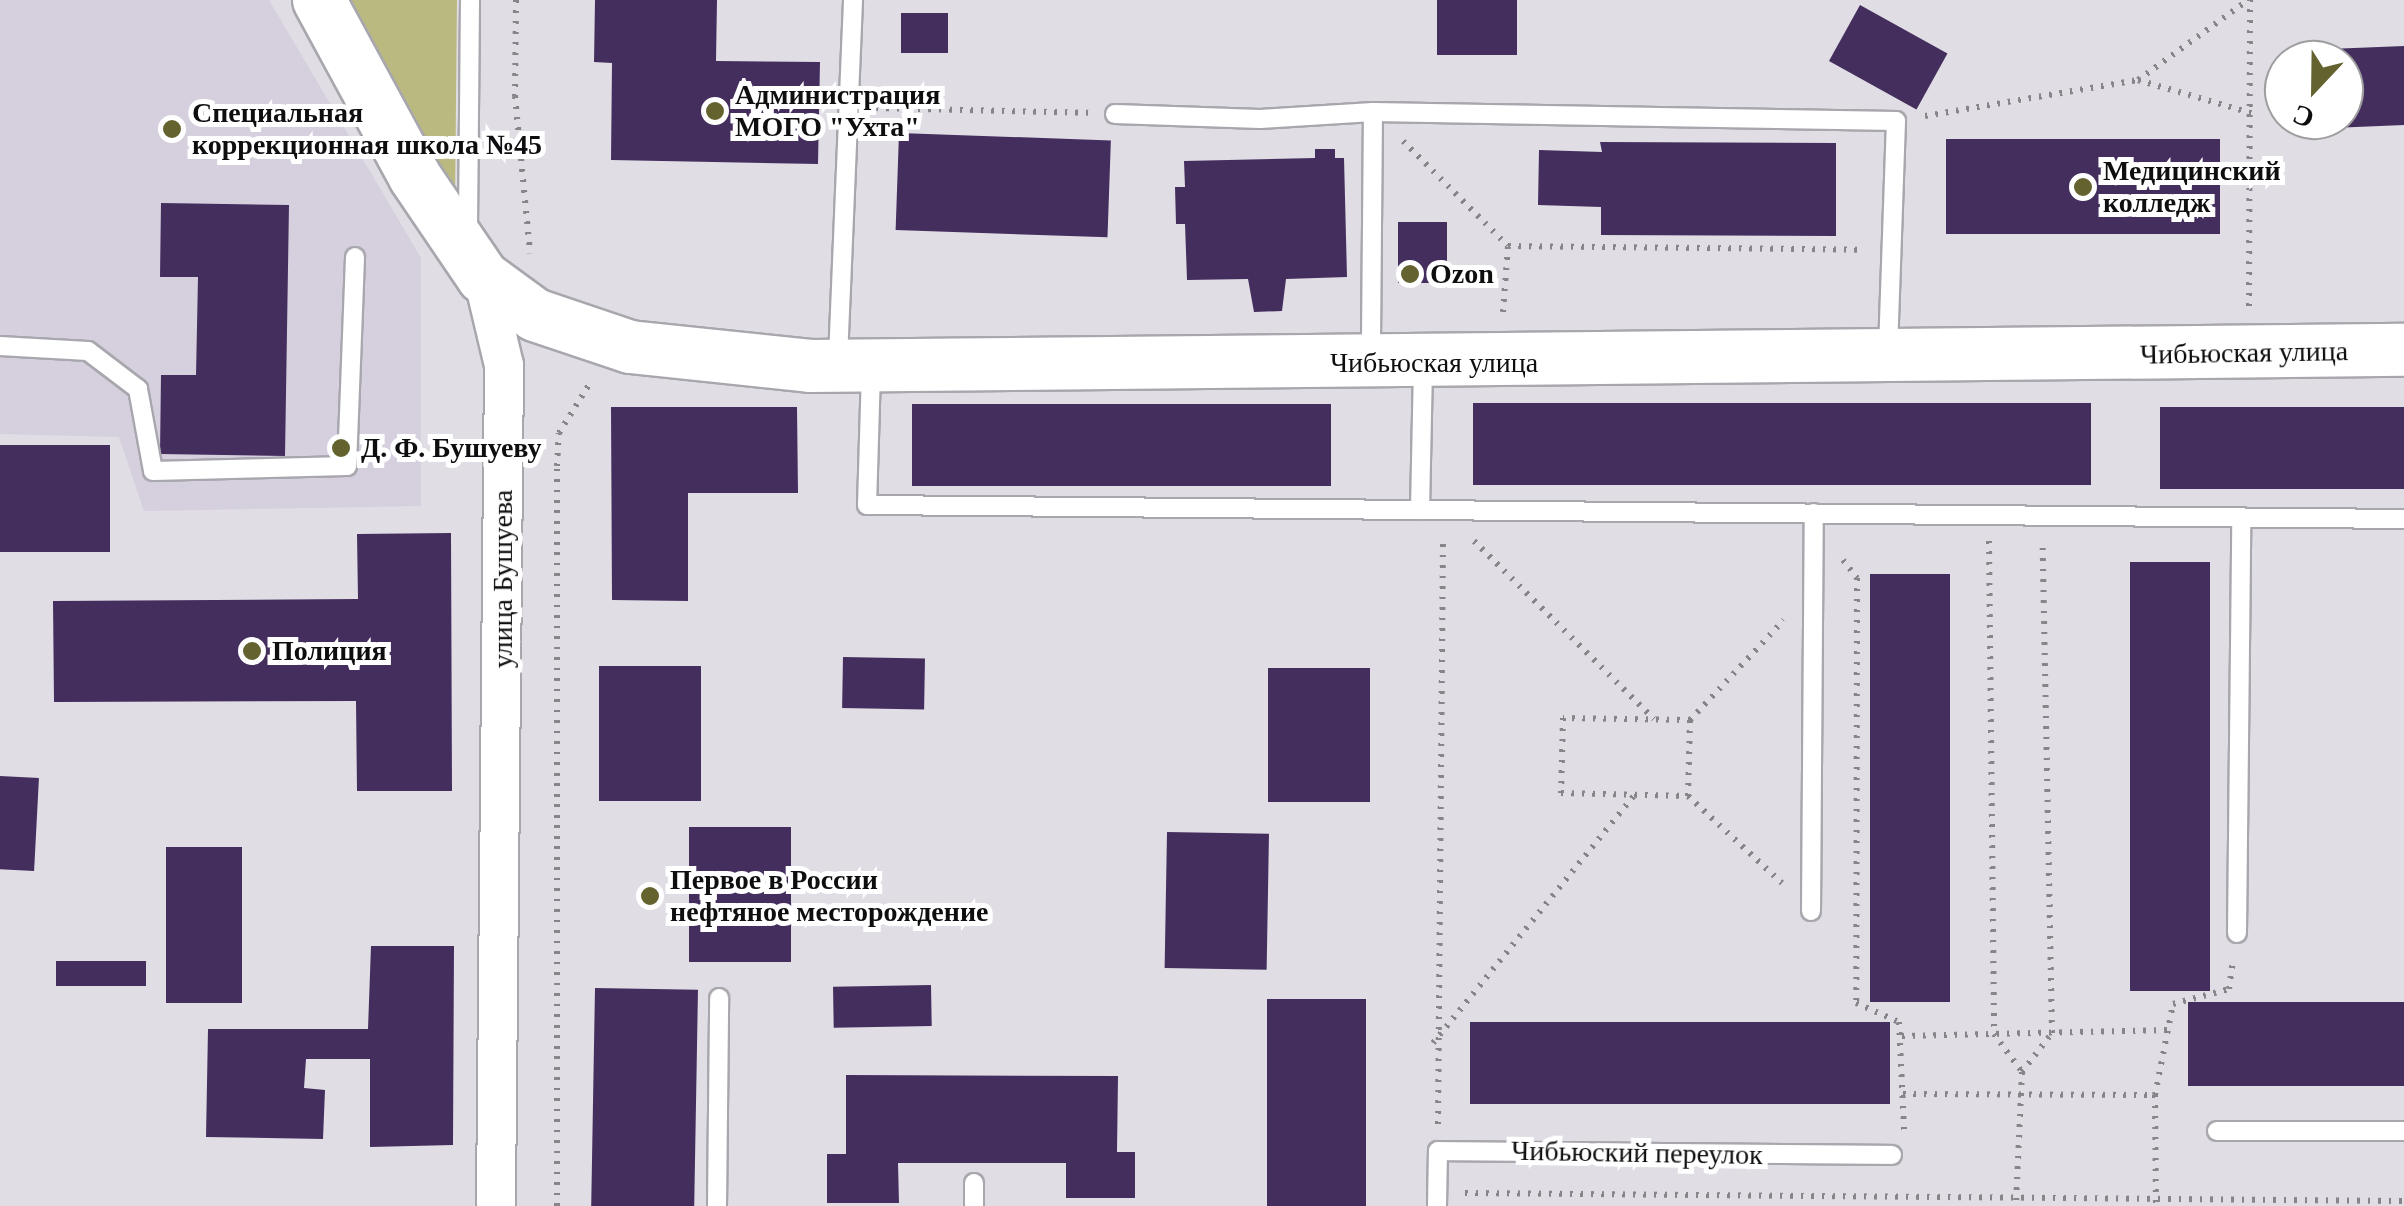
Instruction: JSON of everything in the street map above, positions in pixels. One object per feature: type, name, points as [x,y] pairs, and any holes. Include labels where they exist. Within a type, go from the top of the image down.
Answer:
[{"type":"street","name":"улица Бушуева","points":[[319,0],[415,177],[475,265],[504,365],[496,1206]]},
{"type":"street","name":"Чибьюская улица","points":[[475,265],[536,315],[630,347],[859,373],[1370,364],[1422,375],[1887,358],[2404,350]]},
{"type":"lane","points":[[470,0],[475,265]]},
{"type":"lane","points":[[853,0],[848,108],[867,505],[2404,519]]},
{"type":"lane","points":[[1370,364],[1374,112]]},
{"type":"lane","points":[[1115,114],[1260,119],[1374,112],[1896,121],[1887,358]]},
{"type":"lane","points":[[0,346],[88,351],[138,388],[153,471],[347,466],[355,257]]},
{"type":"lane","points":[[1420,510],[1422,375]]},
{"type":"lane","points":[[1811,911],[1814,514]]},
{"type":"lane","points":[[2237,933],[2241,518]]},
{"type":"lane","points":[[717,1206],[719,998]]},
{"type":"lane","points":[[2217,1131],[2404,1131]]},
{"type":"lane","points":[[1437,1199],[1438,1151]]},
{"type":"lane","name":"Чибьюский переулок","points":[[1438,1151],[1898,1153]]},
{"type":"lane","points":[[974,1183],[974,1206]]},
{"type":"path","points":[[516,0],[514,96],[536,315]]},
{"type":"path","points":[[2138,80],[2249,0]]},
{"type":"path","points":[[2249,0],[2249,319]]},
{"type":"path","points":[[1896,121],[2138,80],[2250,113]]},
{"type":"path","points":[[848,108],[1115,114]]},
{"type":"path","points":[[1374,112],[1508,246],[1891,250]]},
{"type":"path","points":[[1502,331],[1508,246]]},
{"type":"path","points":[[557,1206],[557,466],[559,433],[572,408],[593,380],[604,376]]},
{"type":"path","points":[[1443,510],[1655,720]]},
{"type":"path","points":[[1438,1151],[1443,510]]},
{"type":"path","points":[[1988,515],[1994,1034],[2022,1072]]},
{"type":"path","points":[[2016,1203],[2022,1072],[2052,1033],[2042,516]]},
{"type":"path","points":[[1688,796],[1690,720],[1842,558],[1857,578],[1856,1003],[1888,1013],[1902,1036],[1898,1153]]},
{"type":"path","points":[[1690,720],[1563,718],[1561,793],[1688,796],[1811,911]]},
{"type":"path","points":[[1434,1044],[1635,795]]},
{"type":"path","points":[[2156,1203],[2155,1095],[2172,1004],[2229,989],[2237,933]]},
{"type":"path","points":[[1902,1036],[2169,1030]]},
{"type":"path","points":[[1903,1094],[2155,1095]]},
{"type":"path","points":[[1904,1183],[1904,1203]]},
{"type":"path","points":[[1437,1199],[1904,1203],[2404,1201]]},
{"type":"shaded area","name":"Специальная коррекционная школа №45","points":[[0,0],[269,0],[421,258],[421,506],[144,511],[119,437],[0,434]]},
{"type":"shaded area","points":[[341,0],[457,0],[455,202]]},
{"type":"building","name":"Администрация МОГО \"Ухта\"","points":[[595,0],[717,0],[716,61],[820,62],[818,164],[611,160],[612,63],[594,62]]},
{"type":"building","points":[[1437,0],[1517,0],[1517,55],[1437,55]]},
{"type":"building","points":[[1860,5],[1947,53],[1916,109],[1829,61]]},
{"type":"building","points":[[901,13],[948,13],[948,53],[901,53]]},
{"type":"building","points":[[2404,46],[2404,125],[2364,127],[2364,48]]},
{"type":"building","points":[[899,133],[1111,140],[1107,237],[896,230]]},
{"type":"building","name":"Медицинский колледж","points":[[1946,139],[2220,139],[2220,234],[1946,234]]},
{"type":"building","points":[[1600,142],[1836,143],[1836,236],[1601,235],[1601,207],[1538,205],[1539,150],[1602,152]]},
{"type":"building","points":[[1315,149],[1335,149],[1335,158],[1344,158],[1347,277],[1286,279],[1282,311],[1254,312],[1248,279],[1187,280],[1185,224],[1176,224],[1175,187],[1185,187],[1184,161],[1315,158]]},
{"type":"building","points":[[161,203],[289,205],[285,456],[160,454],[161,375],[196,375],[198,277],[160,277]]},
{"type":"building","points":[[1398,222],[1447,222],[1447,283],[1398,283]]},
{"type":"building","points":[[1473,403],[2091,403],[2091,485],[1473,485]]},
{"type":"building","points":[[912,404],[1331,404],[1331,486],[912,486]]},
{"type":"building","points":[[611,407],[797,407],[798,493],[688,493],[688,601],[612,600]]},
{"type":"building","points":[[2160,407],[2404,407],[2404,489],[2160,489]]},
{"type":"building","points":[[0,445],[110,445],[110,552],[0,552]]},
{"type":"building","name":"Полиция","points":[[451,533],[452,791],[357,791],[356,701],[54,702],[53,601],[358,599],[357,534]]},
{"type":"building","points":[[2130,562],[2210,562],[2210,991],[2130,991]]},
{"type":"building","points":[[1870,574],[1950,574],[1950,1002],[1870,1002]]},
{"type":"building","points":[[843,657],[925,658],[924,709],[842,708]]},
{"type":"building","points":[[599,666],[701,666],[701,801],[599,801]]},
{"type":"building","points":[[1268,668],[1370,668],[1370,802],[1268,802]]},
{"type":"building","points":[[0,776],[39,778],[34,871],[0,869]]},
{"type":"building","points":[[689,827],[791,827],[791,962],[689,962]]},
{"type":"building","points":[[1167,832],[1269,834],[1267,970],[1165,968]]},
{"type":"building","points":[[166,847],[242,847],[242,1003],[166,1003]]},
{"type":"building","points":[[371,946],[454,946],[453,1145],[370,1147],[370,1059],[306,1059],[304,1088],[325,1090],[323,1139],[206,1137],[208,1029],[368,1029]]},
{"type":"building","points":[[56,961],[146,961],[146,986],[56,986]]},
{"type":"building","points":[[931,985],[932,1026],[834,1028],[833,987]]},
{"type":"building","points":[[595,988],[698,990],[694,1206],[591,1206]]},
{"type":"building","points":[[1267,999],[1366,999],[1366,1206],[1267,1206]]},
{"type":"building","points":[[2188,1002],[2404,1002],[2404,1086],[2188,1086]]},
{"type":"building","points":[[1470,1022],[1890,1022],[1890,1104],[1470,1104]]},
{"type":"building","points":[[846,1075],[1118,1076],[1117,1152],[1135,1152],[1135,1198],[1066,1198],[1066,1163],[898,1163],[899,1203],[827,1203],[827,1154],[846,1154]]},
{"type":"place","name":"Администрация МОГО \"Ухта\"","points":[[715,111]]},
{"type":"place","name":"Специальная коррекционная школа №45","points":[[172,129]]},
{"type":"place","name":"Медицинский колледж","points":[[2083,187]]},
{"type":"place","name":"Ozon","points":[[1410,274]]},
{"type":"place","name":"Д. Ф. Бушуеву","points":[[341,448]]},
{"type":"place","name":"Полиция","points":[[252,651]]},
{"type":"place","name":"Первое в России нефтяное месторождение","points":[[650,896]]}]
